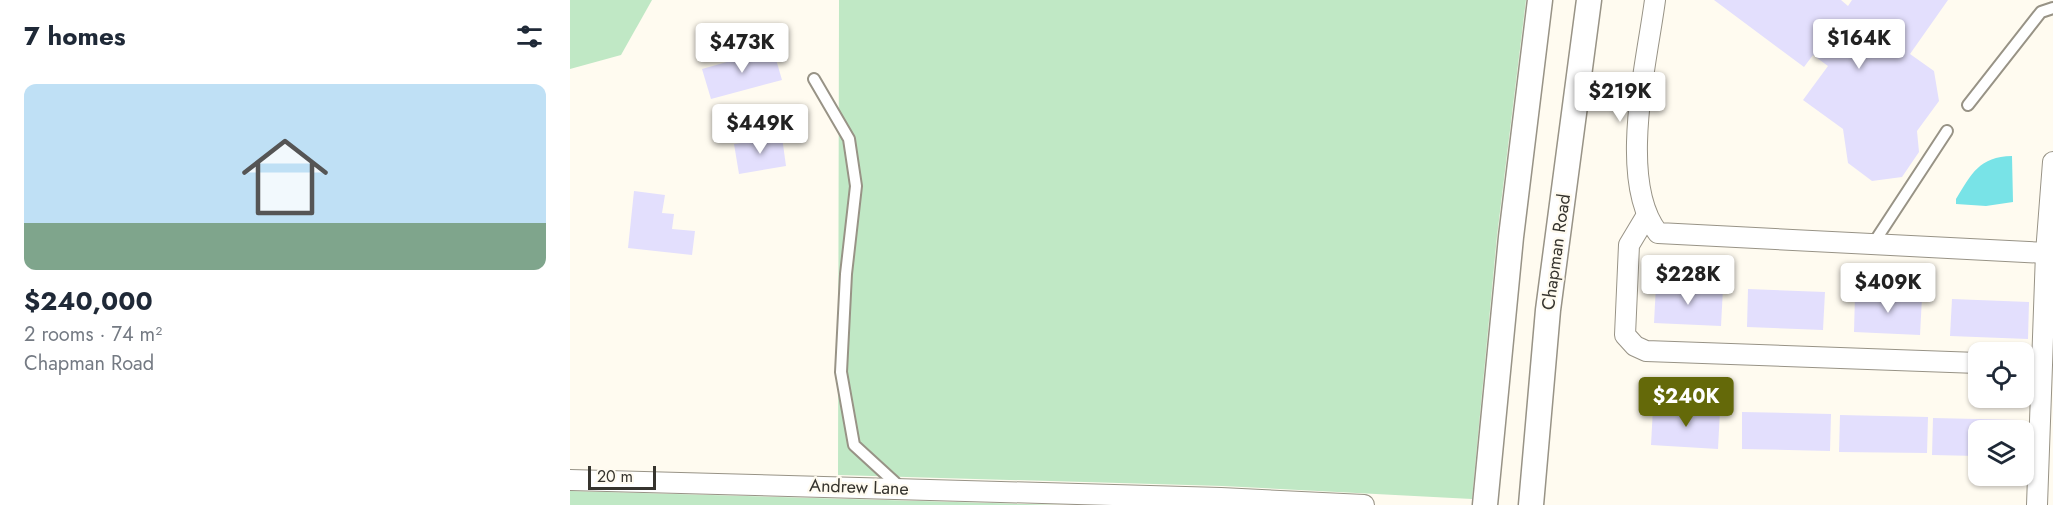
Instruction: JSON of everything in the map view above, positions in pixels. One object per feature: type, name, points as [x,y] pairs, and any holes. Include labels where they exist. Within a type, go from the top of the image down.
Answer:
[{"type":"street","points":[[1485,505],[1510,237],[1540,0]]},
{"type":"street","name":"Chapman Road","points":[[1531,505],[1548,310],[1589,0]]},
{"type":"street","points":[[1655,0],[1639,119],[1636,162],[1641,196],[1647,215],[1658,233],[2046,253]]},
{"type":"street","points":[[2034,356],[2046,253],[2053,162]]},
{"type":"street","points":[[1647,215],[1629,245],[1625,335],[1635,346],[1646,351],[1968,363]]},
{"type":"street","points":[[2034,400],[2037,505]]},
{"type":"street","name":"Andrew Lane","points":[[570,480],[1364,505]]},
{"type":"lane","points":[[1968,105],[2041,12],[2053,8]]},
{"type":"lane","points":[[814,79],[849,139],[856,186],[846,274],[841,372],[854,445],[901,489]]},
{"type":"lane","points":[[1873,244],[1947,131]]},
{"type":"green space","points":[[570,0],[652,0],[621,55],[570,69]]},
{"type":"green space","points":[[839,0],[1526,0],[1497,236],[1472,499],[1222,486],[838,475]]},
{"type":"green space","points":[[570,491],[1064,505],[570,505]]},
{"type":"water","points":[[2012,156],[2013,202],[1986,206],[1956,204],[1956,199],[1967,181],[1978,168],[1992,159]]},
{"type":"building","points":[[1714,0],[1841,0],[1848,6],[1852,0],[1948,0],[1910,54],[1934,71],[1939,101],[1917,131],[1919,152],[1902,177],[1872,181],[1848,163],[1843,129],[1803,100],[1828,66],[1813,55],[1804,67]]},
{"type":"building","points":[[773,49],[782,80],[711,99],[702,69]]},
{"type":"building","points":[[782,137],[786,166],[739,174],[734,144]]},
{"type":"building","points":[[634,191],[665,195],[662,213],[674,214],[672,229],[695,231],[692,255],[628,248]]},
{"type":"building","points":[[1656,285],[1723,288],[1721,326],[1654,323]]},
{"type":"building","points":[[1748,289],[1825,292],[1823,330],[1747,327]]},
{"type":"building","points":[[1855,294],[1922,297],[1920,335],[1854,332]]},
{"type":"building","points":[[1952,299],[2029,302],[2028,339],[1950,336]]},
{"type":"building","points":[[1653,408],[1720,411],[1718,449],[1651,445]]},
{"type":"building","points":[[1742,412],[1831,414],[1830,451],[1742,449]]},
{"type":"building","points":[[1840,415],[1928,417],[1927,453],[1839,452]]},
{"type":"building","points":[[1933,418],[2022,420],[1968,420],[1968,456],[1932,455]]}]
